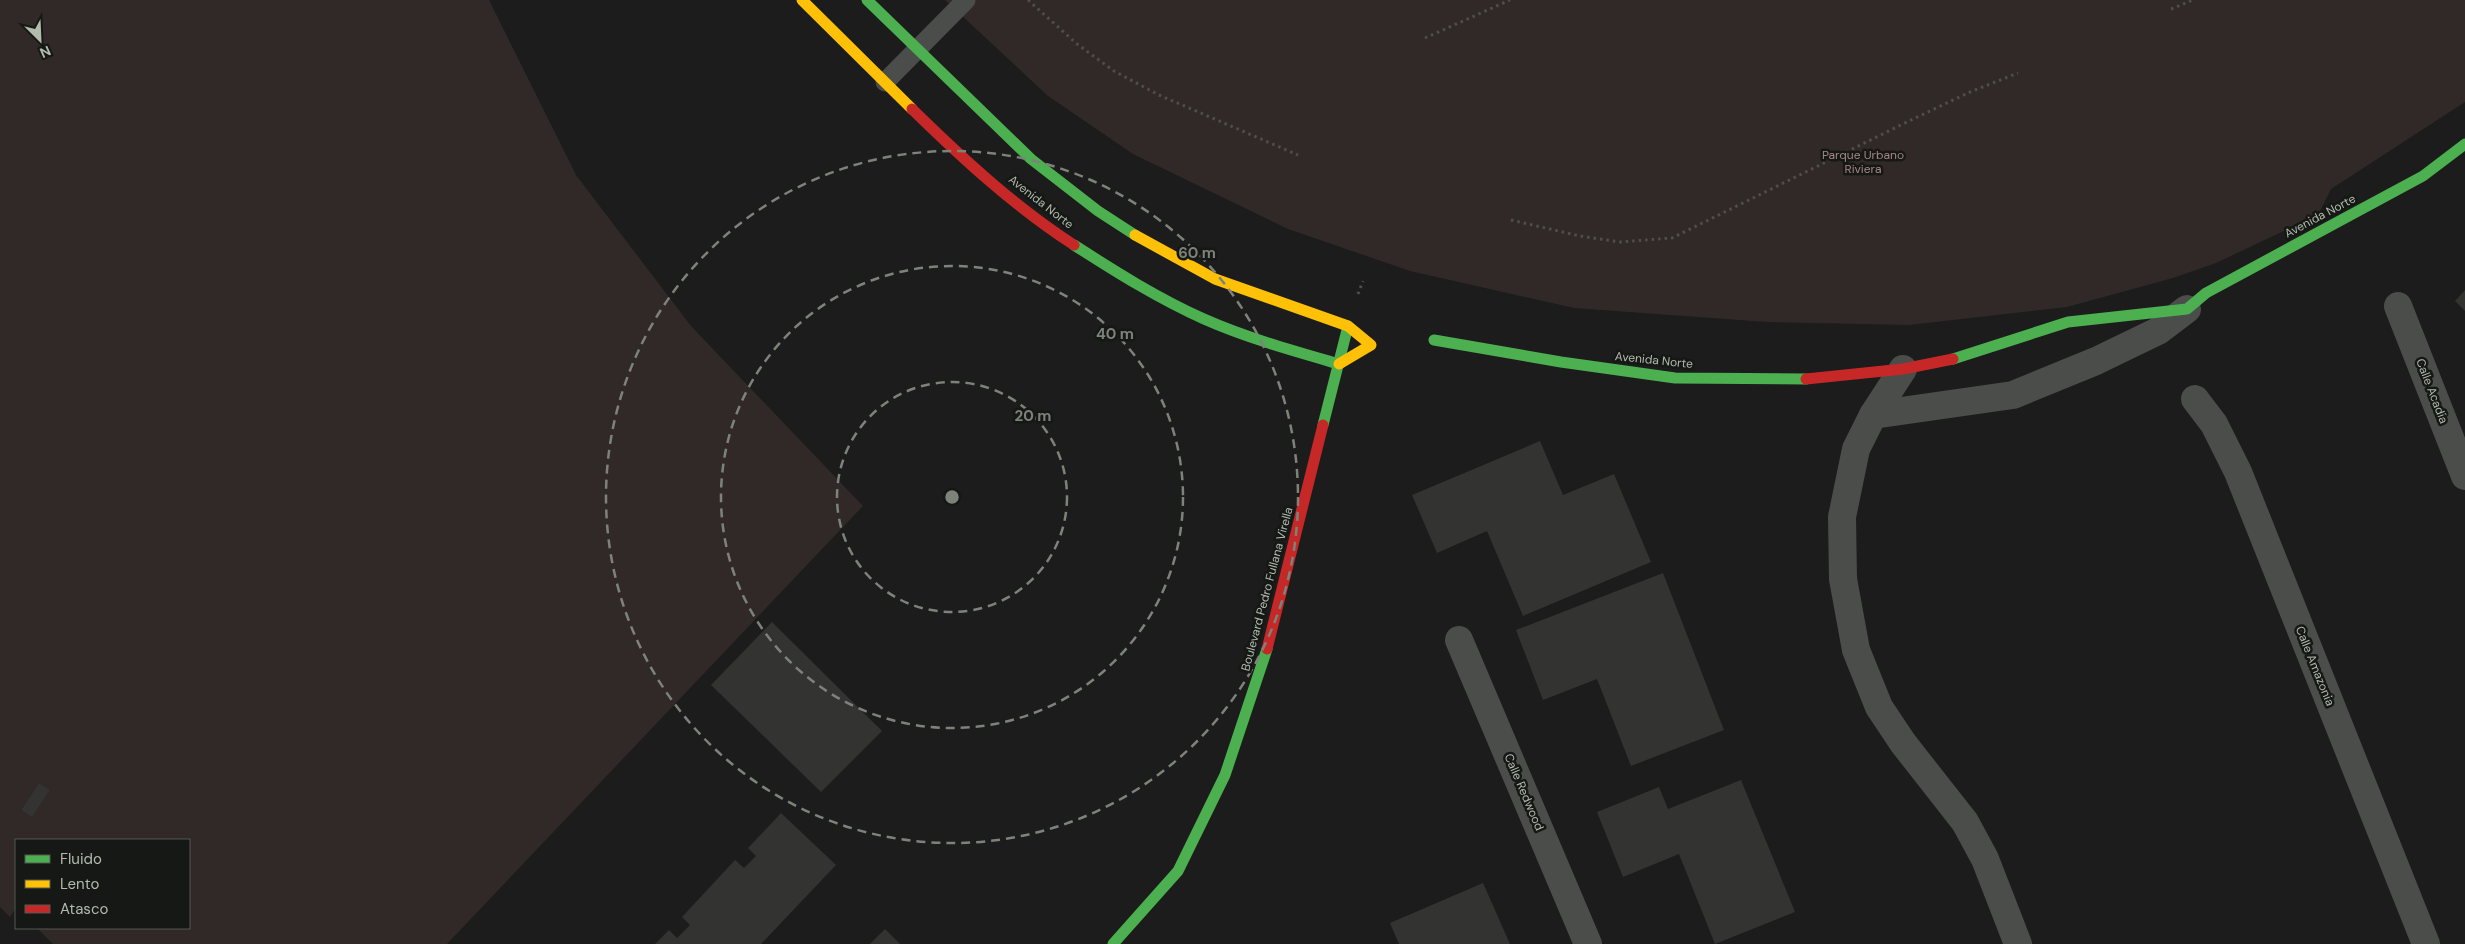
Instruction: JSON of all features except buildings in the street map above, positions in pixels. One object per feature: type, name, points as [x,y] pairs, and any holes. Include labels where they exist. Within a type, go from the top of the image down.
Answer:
[{"type":"street","name":"Avenida Norte","points":[[802,0],[950,146],[1044,226],[1122,276],[1204,319],[1268,343],[1338,364]]},
{"type":"street","points":[[867,0],[1031,159],[1106,216],[1153,246],[1215,279],[1348,326],[1371,345],[1338,364]]},
{"type":"street","name":"Avenida Norte","points":[[1434,340],[1561,362],[1675,378],[1805,379],[1903,370],[1951,360],[2068,322],[2187,308],[2206,293],[2423,176],[2465,144]]},
{"type":"street","name":"Calle Acadia","points":[[2398,306],[2465,474]]},
{"type":"street","points":[[1873,415],[2012,395],[2096,361],[2158,331],[2187,308]]},
{"type":"street","name":"Boulevard Pedro Fullana Virella","points":[[1113,944],[1178,871],[1225,775],[1268,647],[1348,326]]},
{"type":"street","points":[[1903,370],[1873,415],[1856,449],[1842,518],[1843,579],[1856,650],[1879,707],[1965,822],[1985,860],[2018,944]]},
{"type":"street","name":"Calle Amazonia","points":[[2195,399],[2214,424],[2238,472],[2421,942]]},
{"type":"street","name":"Calle Redwood","points":[[1459,640],[1588,944]]},
{"type":"lane","points":[[885,82],[966,0]]},
{"type":"path","points":[[1028,0],[1077,44],[1114,71],[1159,96],[1298,155]]},
{"type":"path","points":[[1425,38],[1510,0]]},
{"type":"path","points":[[2171,10],[2192,0]]},
{"type":"path","points":[[1511,220],[1580,236],[1620,242],[1645,242],[1672,238],[1909,121],[1970,92],[2018,73]]},
{"type":"green space","points":[[0,0],[489,0],[576,175],[691,326],[863,506],[447,944],[53,944],[38,929],[190,929],[190,839],[15,839],[15,910],[10,917],[0,907]],"holes":[[[39,783],[50,790],[32,816],[21,810]]]},
{"type":"green space","name":"Parque Urbano Riviera","points":[[945,0],[2465,0],[2465,102],[2331,189],[2319,213],[2216,263],[2173,278],[2067,307],[1909,325],[1767,322],[1574,308],[1410,271],[1288,229],[1133,154],[1048,96]]},
{"type":"traffic: fast","points":[[867,0],[1031,159],[1098,211],[1135,235]]},
{"type":"traffic: fast","points":[[1953,359],[2068,322],[2187,309],[2206,293],[2423,176],[2465,144]]},
{"type":"traffic: fast","points":[[1074,245],[1154,294],[1204,319],[1254,338],[1339,364]]},
{"type":"traffic: fast","points":[[1323,425],[1348,326]]},
{"type":"traffic: fast","points":[[1434,340],[1561,362],[1675,378],[1806,379]]},
{"type":"traffic: fast","points":[[1113,944],[1178,871],[1225,775],[1267,649]]},
{"type":"traffic: slow","points":[[802,0],[912,109]]},
{"type":"traffic: slow","points":[[1135,235],[1215,279],[1348,326],[1371,345],[1339,364]]},
{"type":"traffic: jam","points":[[912,109],[950,146],[1010,198],[1074,245]]},
{"type":"traffic: jam","points":[[1806,379],[1903,369],[1953,359]]},
{"type":"traffic: jam","points":[[1267,649],[1323,425]]}]
